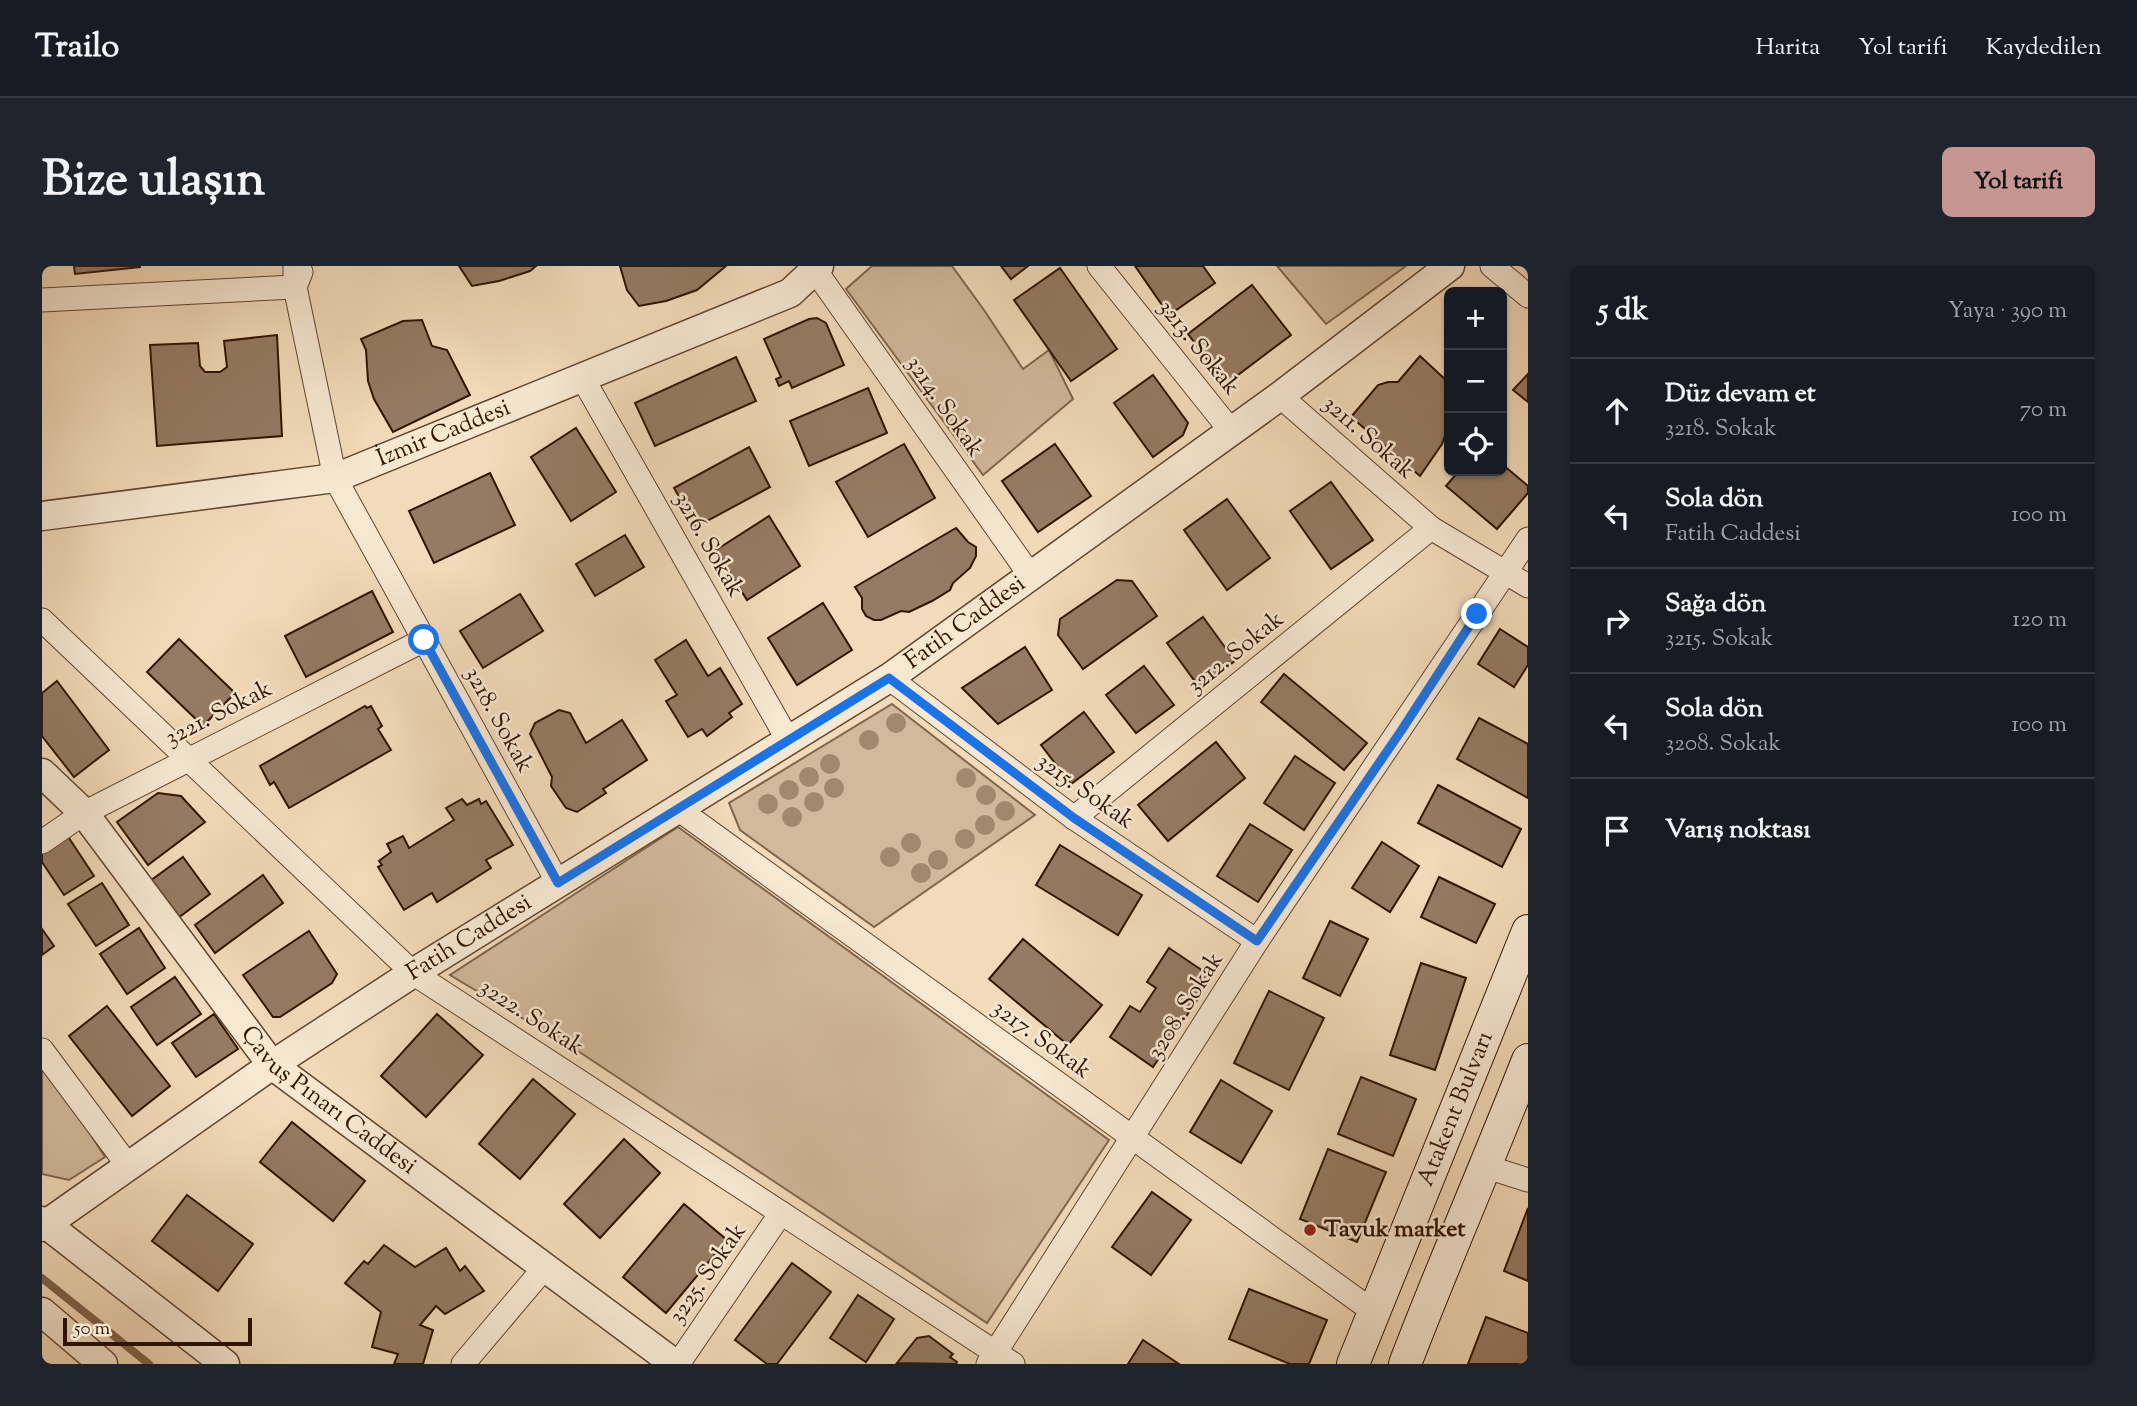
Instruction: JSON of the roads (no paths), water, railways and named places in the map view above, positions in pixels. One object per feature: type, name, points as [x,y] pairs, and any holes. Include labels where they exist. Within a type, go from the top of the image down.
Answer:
[{"type":"main road","name":"Atakent Bulvarı","points":[[1353,1364],[1528,931]]},
{"type":"main road","name":"Atakent Bulvarı","points":[[1405,1364],[1442,1267],[1487,1167],[1528,1060]]},
{"type":"street","name":"3213. Sokak","points":[[1099,266],[1231,431]]},
{"type":"street","name":"Fatih Caddesi","points":[[43,1224],[129,1167],[272,1065],[413,973],[889,678],[1280,396],[1450,266]]},
{"type":"street","points":[[1492,266],[1528,296]]},
{"type":"street","name":"İzmir Caddesi","points":[[42,516],[335,478],[790,293],[818,268]]},
{"type":"street","name":"3214. Sokak","points":[[818,268],[1030,575]]},
{"type":"street","points":[[42,300],[298,273]]},
{"type":"street","name":"3218. Sokak","points":[[298,273],[335,478],[558,883]]},
{"type":"street","name":"3216. Sokak","points":[[582,377],[788,740]]},
{"type":"street","name":"3211. Sokak","points":[[1280,396],[1432,528],[1504,574],[1528,586]]},
{"type":"street","name":"3212. Sokak","points":[[1074,818],[1432,528]]},
{"type":"street","name":"3208. Sokak","points":[[999,1360],[1257,941],[1528,539]]},
{"type":"street","name":"3222. Sokak","points":[[42,620],[413,973],[782,1213],[999,1360]]},
{"type":"street","name":"3221. Sokak","points":[[42,842],[84,813],[424,640]]},
{"type":"street","name":"3215. Sokak","points":[[889,678],[1074,818],[1257,941]]},
{"type":"street","name":"Çavuş Pınarı Caddesi","points":[[42,773],[84,813],[272,1065],[676,1364]]},
{"type":"street","name":"3217. Sokak","points":[[678,809],[1374,1312]]},
{"type":"street","points":[[42,1050],[129,1167]]},
{"type":"street","points":[[1487,1167],[1528,1180]]},
{"type":"street","name":"3225. Sokak","points":[[676,1364],[782,1213]]},
{"type":"street","points":[[43,1224],[225,1364]]},
{"type":"street","points":[[463,1364],[545,1267]]},
{"type":"street","points":[[42,1311],[103,1364]]},
{"type":"waterway","points":[[42,1278],[149,1364]]},
{"type":"place","name":"Tavuk market","points":[[1310,1230]]}]
